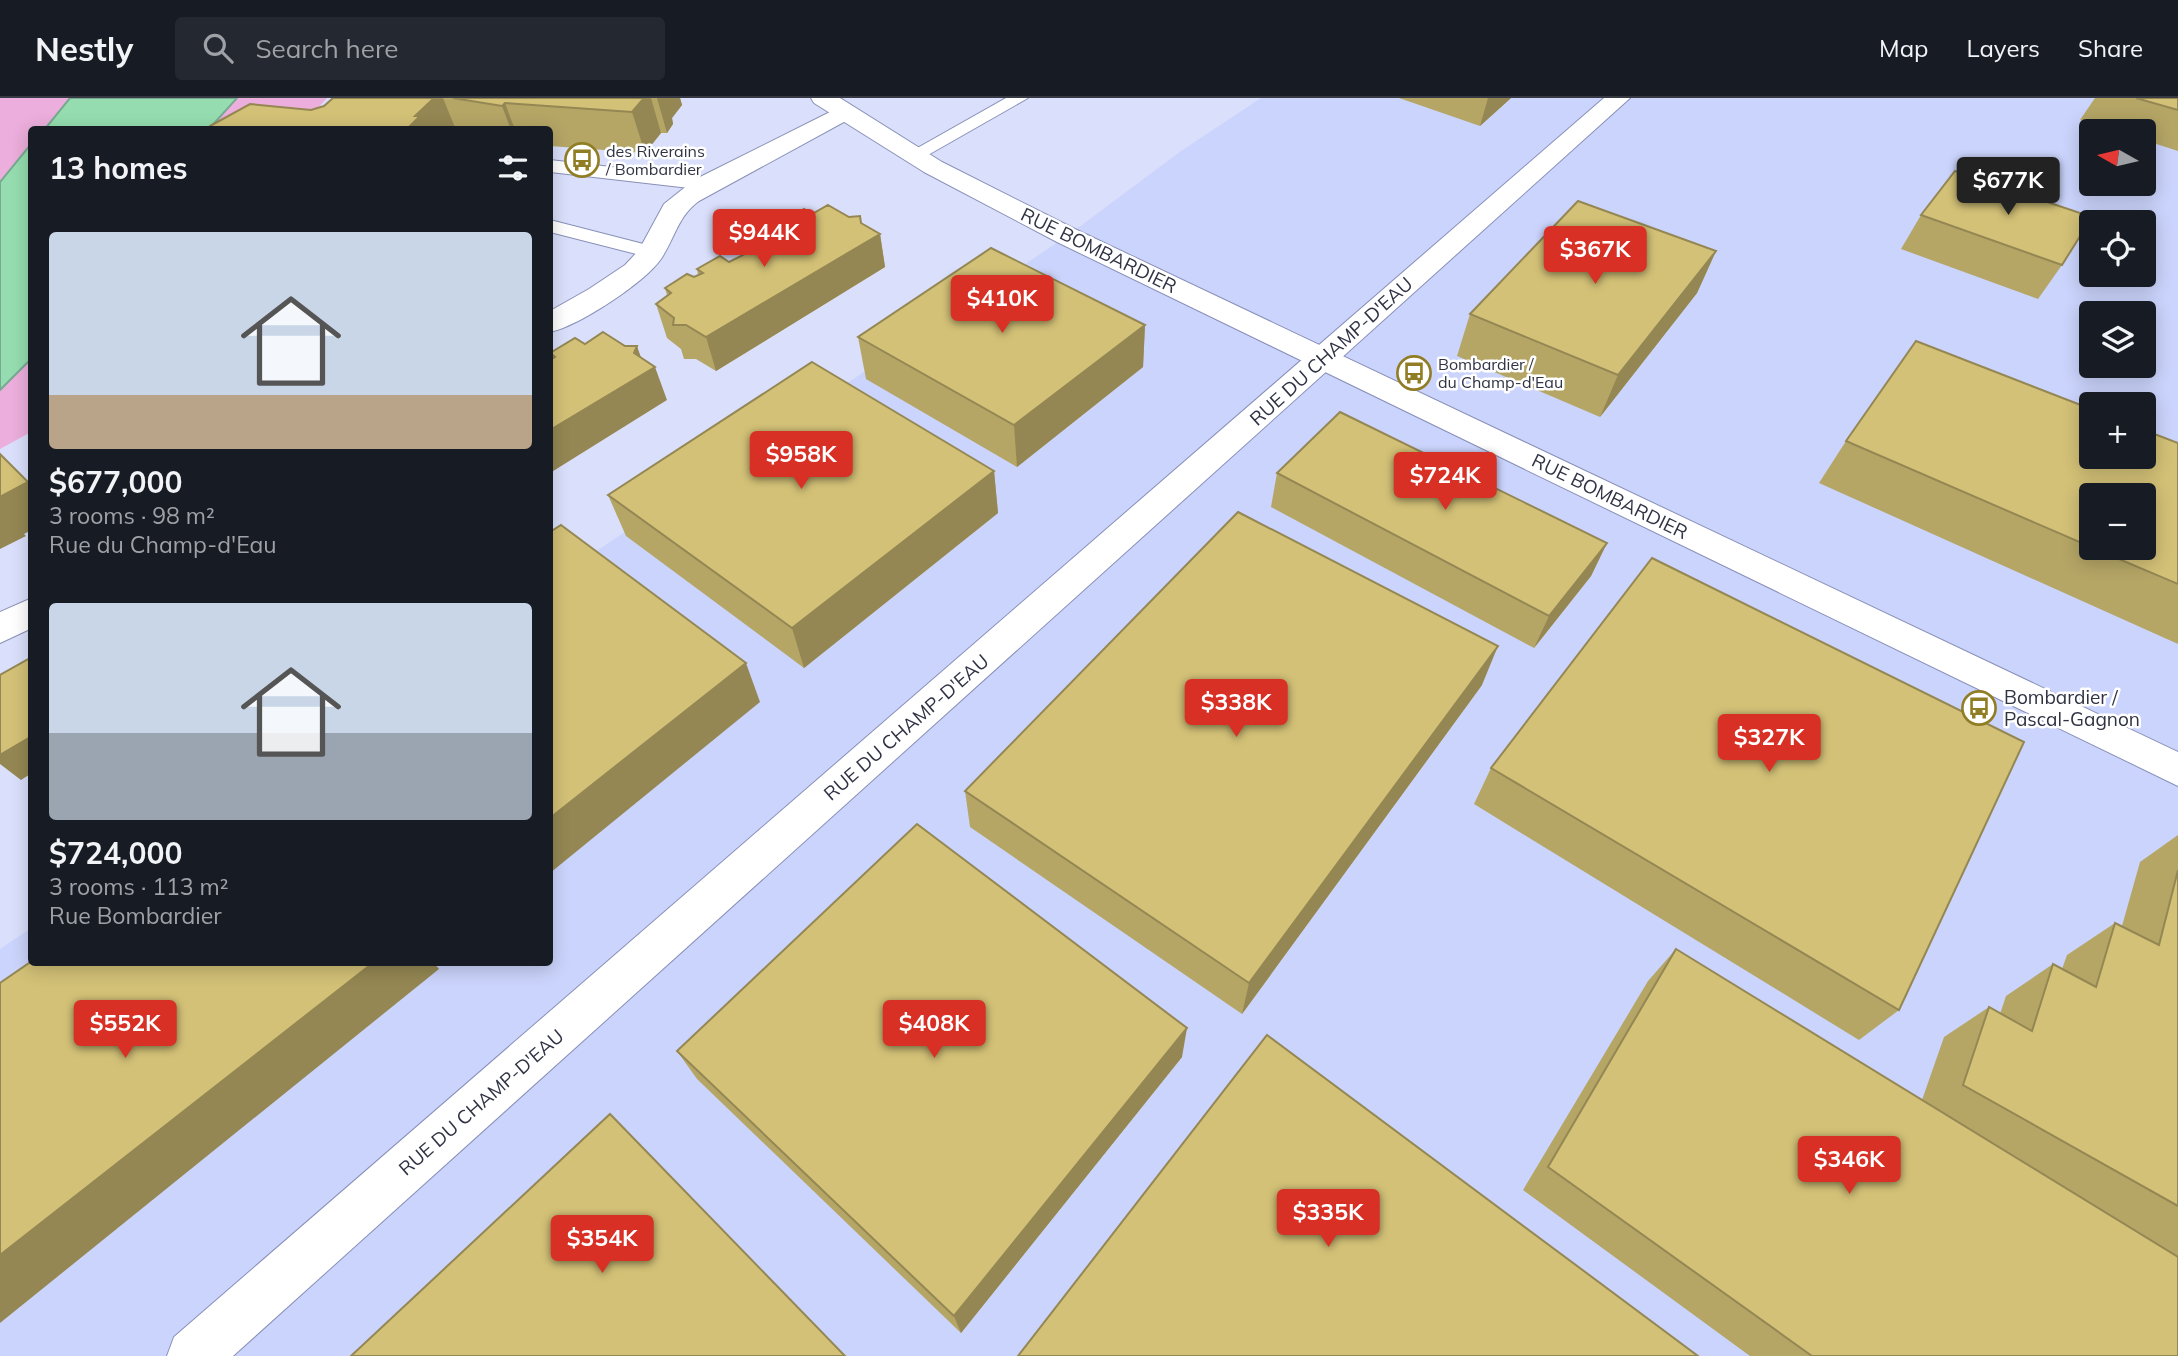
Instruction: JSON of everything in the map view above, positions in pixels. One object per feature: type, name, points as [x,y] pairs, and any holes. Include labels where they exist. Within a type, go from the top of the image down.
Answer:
[{"type":"street","name":"RUE DU CHAMP-D'EAU","points":[[193,1356],[1618,98]]},
{"type":"street","name":"RUE BOMBARDIER","points":[[833,105],[914,155],[1019,212],[2178,770]]},
{"type":"street","points":[[553,321],[620,281],[652,252],[670,214],[686,198],[833,105]]},
{"type":"street","points":[[0,629],[28,613]]},
{"type":"lane","points":[[914,155],[1019,98]]},
{"type":"lane","points":[[553,166],[707,184]]},
{"type":"lane","points":[[553,227],[652,252]]},
{"type":"shaded area","points":[[0,98],[70,98],[47,126],[28,126],[28,148],[0,182]]},
{"type":"shaded area","points":[[70,98],[237,98],[212,126],[47,126]]},
{"type":"shaded area","points":[[237,98],[327,98],[302,126],[212,126]]},
{"type":"shaded area","points":[[1261,98],[2178,98],[2178,1356],[0,1356],[0,949],[28,930],[28,966],[553,966],[553,580],[1067,236],[1181,151]]},
{"type":"shaded area","points":[[28,148],[28,362],[0,390],[0,182]]},
{"type":"shaded area","points":[[28,362],[28,434],[0,449],[0,390]]},
{"type":"building","points":[[333,98],[434,98],[415,116],[420,116],[410,126],[210,126],[250,104],[311,110],[324,106]]},
{"type":"building","points":[[453,98],[644,98],[632,112],[505,103],[502,106]]},
{"type":"building","points":[[2136,98],[2178,98],[2178,110]]},
{"type":"building","points":[[1955,171],[2079,213],[2079,238],[2062,265],[1921,215]]},
{"type":"building","points":[[1578,201],[1716,251],[1618,375],[1470,314]]},
{"type":"building","points":[[828,205],[849,217],[860,216],[861,223],[880,234],[706,337],[686,325],[673,325],[674,318],[656,304],[671,293],[665,288],[687,274],[694,277],[703,273],[697,269],[720,256],[729,262],[759,244],[752,239],[773,226],[780,229],[787,225],[783,222],[804,209],[812,214]]},
{"type":"building","points":[[991,248],[1145,325],[1014,425],[858,337]]},
{"type":"building","points":[[603,332],[625,346],[637,346],[634,353],[655,367],[553,428],[553,351],[575,338],[585,344]]},
{"type":"building","points":[[1916,341],[2079,404],[2079,469],[2156,469],[2156,435],[2178,443],[2178,584],[2121,560],[2156,560],[2156,483],[2079,483],[2079,542],[1846,441]]},
{"type":"building","points":[[812,362],[994,471],[792,628],[608,495]]},
{"type":"building","points":[[1340,412],[1607,543],[1549,616],[1277,473]]},
{"type":"building","points":[[0,454],[28,482],[0,497]]},
{"type":"building","points":[[1238,512],[1498,646],[1249,983],[965,791]]},
{"type":"building","points":[[561,525],[746,663],[553,816],[553,530]]},
{"type":"building","points":[[1652,558],[2024,742],[1899,1010],[1491,768]]},
{"type":"building","points":[[28,659],[28,738],[0,755],[0,675]]},
{"type":"building","points":[[917,824],[1187,1028],[954,1316],[677,1051]]},
{"type":"building","points":[[2178,870],[2178,1206],[1963,1085],[1989,1007],[2032,1031],[2053,964],[2096,987],[2115,923],[2159,945]]},
{"type":"building","points":[[1676,949],[2178,1257],[2178,1356],[1812,1356],[1548,1167]]},
{"type":"building","points":[[28,964],[28,966],[369,966],[0,1255],[0,983]]},
{"type":"building","points":[[1267,1035],[1698,1356],[1018,1356]]},
{"type":"building","points":[[610,1114],[845,1356],[351,1356]]},
{"type":"place","name":"des Riverains / Bombardier","points":[[582,160]]},
{"type":"place","name":"Bombardier / du Champ-d'Eau","points":[[1414,373]]},
{"type":"place","name":"Bombardier / Pascal-Gagnon","points":[[1979,708]]}]
